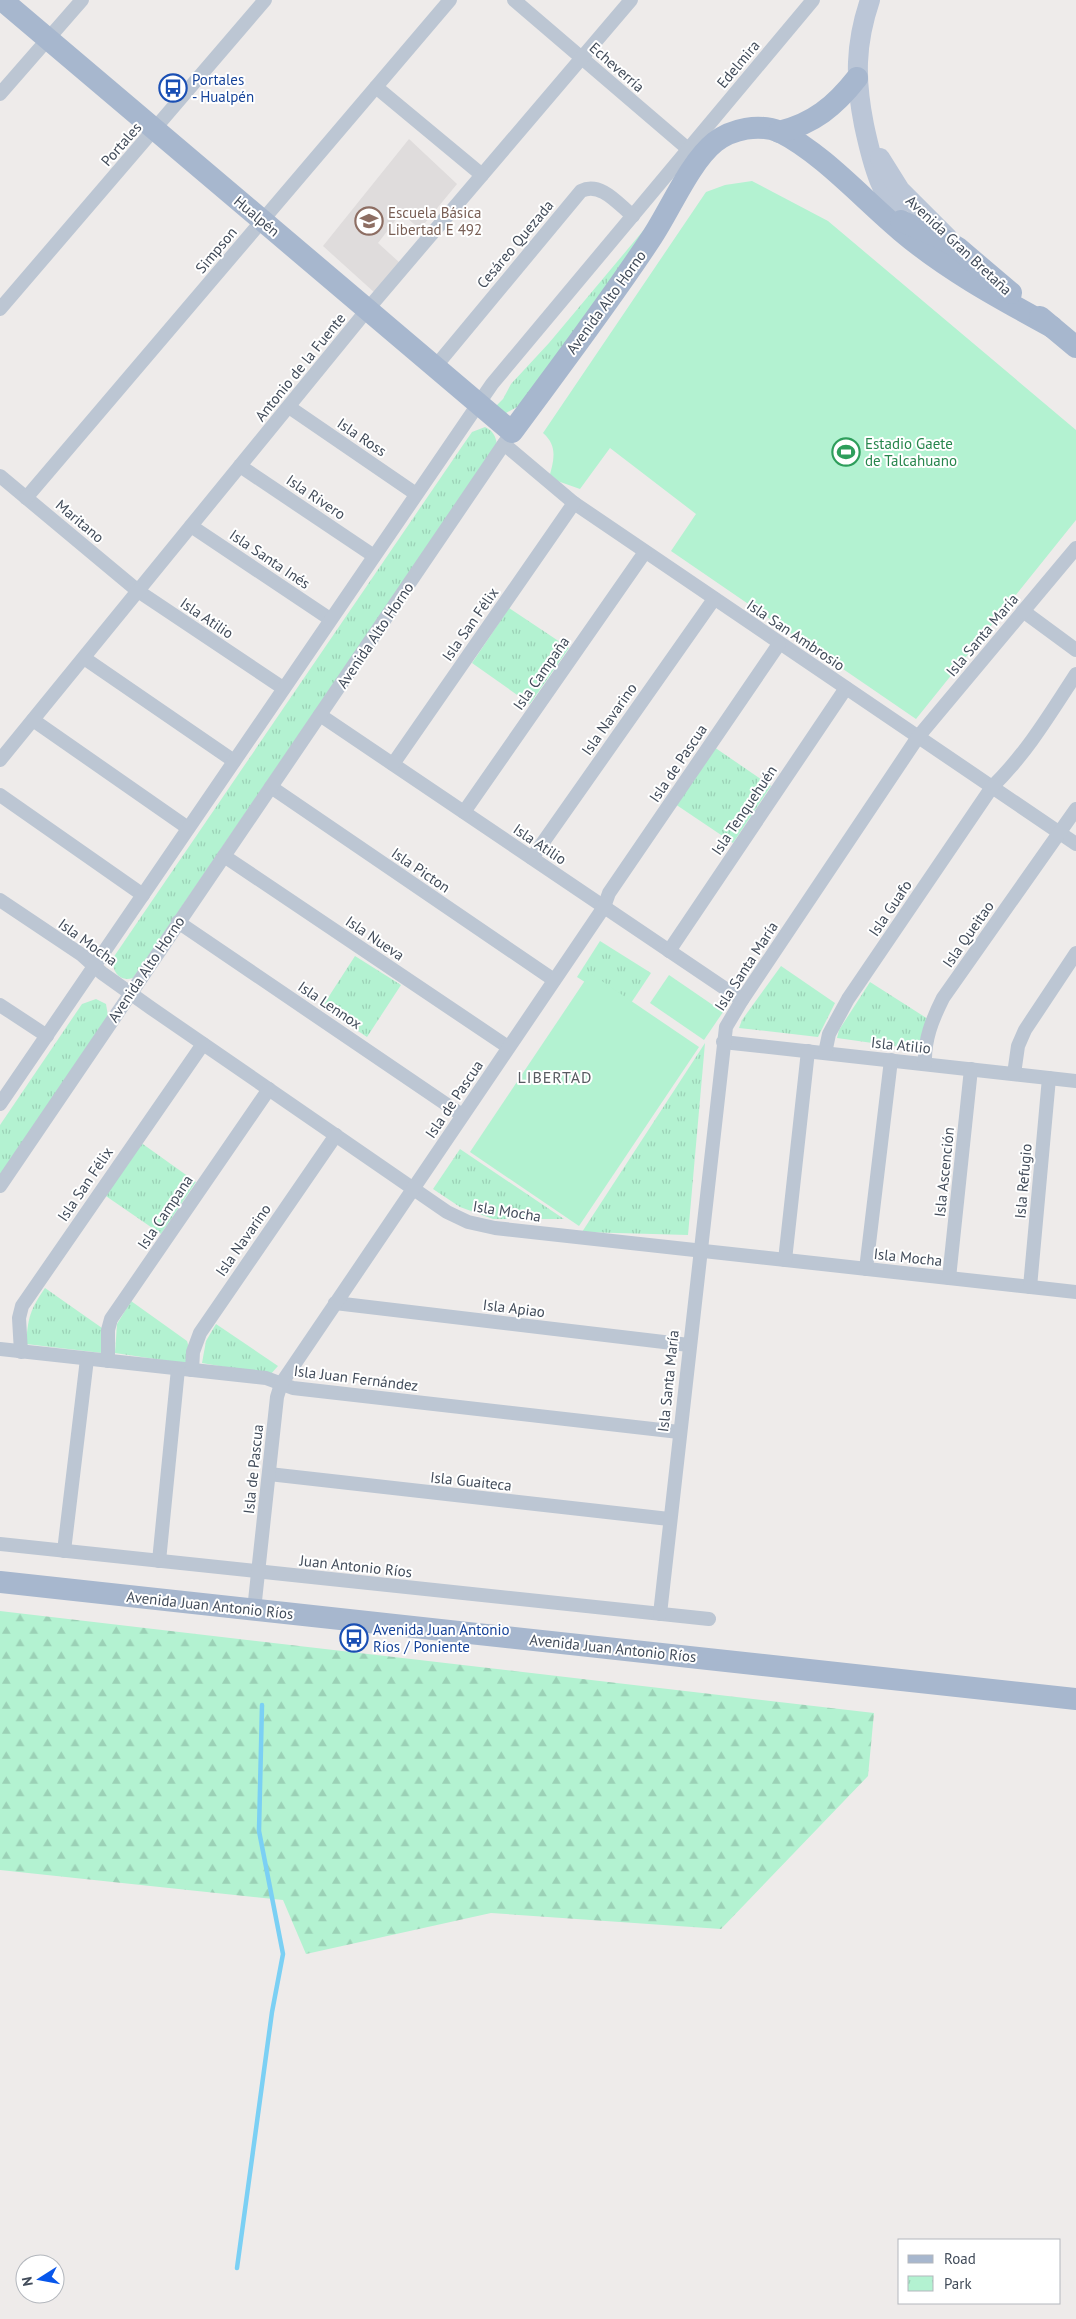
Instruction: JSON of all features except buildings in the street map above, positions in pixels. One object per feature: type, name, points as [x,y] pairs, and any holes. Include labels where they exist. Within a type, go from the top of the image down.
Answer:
[{"type":"main road","name":"Hualpén","points":[[2,0],[478,403],[508,438]]},
{"type":"main road","points":[[778,132],[794,128],[820,116],[839,100],[857,78],[861,34],[870,0]]},
{"type":"main road","name":"Avenida Gran Bretaña","points":[[857,78],[872,162],[878,181],[887,200],[902,222],[930,254]]},
{"type":"main road","name":"Avenida Gran Bretaña","points":[[865,127],[883,163],[900,190],[958,248],[1076,347]]},
{"type":"main road","name":"Avenida Alto Horno","points":[[508,438],[652,238],[694,154],[735,131],[757,128],[778,132]]},
{"type":"main road","name":"Avenida Gran Bretaña","points":[[778,132],[821,162],[930,254],[977,286],[1052,327]]},
{"type":"main road","name":"Avenida Gran Bretaña","points":[[875,209],[902,222]]},
{"type":"main road","points":[[902,222],[958,248]]},
{"type":"main road","name":"Avenida Juan Antonio Ríos","points":[[0,1582],[1076,1698]]},
{"type":"street","points":[[0,94],[82,0]]},
{"type":"street","name":"Portales","points":[[0,309],[265,0]]},
{"type":"street","name":"Simpson","points":[[26,498],[450,0]]},
{"type":"street","name":"Echeverría","points":[[514,0],[694,154]]},
{"type":"street","name":"Antonio de la Fuente","points":[[0,760],[288,406],[631,0]]},
{"type":"street","name":"Edelmira","points":[[694,154],[813,0]]},
{"type":"street","points":[[376,87],[482,175]]},
{"type":"street","name":"Avenida Alto Horno","points":[[0,1103],[478,403],[633,216],[694,154]]},
{"type":"street","name":"Cesáreo Quezada","points":[[435,367],[581,191],[590,188],[600,189],[633,216]]},
{"type":"street","name":"Isla Ross","points":[[288,406],[416,494]]},
{"type":"street","name":"Avenida Alto Horno","points":[[0,1186],[508,438]]},
{"type":"street","name":"Isla San Ambrosio","points":[[508,438],[574,502],[779,644],[1076,844]]},
{"type":"street","name":"Isla Rivero","points":[[240,466],[374,556]]},
{"type":"street","name":"Maritano","points":[[0,476],[138,591]]},
{"type":"street","name":"Isla San Félix","points":[[393,764],[574,502]]},
{"type":"street","name":"Isla Santa Inés","points":[[192,526],[330,620]]},
{"type":"street","name":"Isla Santa María","points":[[660,1614],[699,1250],[726,1027],[742,1000],[918,737],[1076,548]]},
{"type":"street","name":"Isla Campaña","points":[[464,812],[645,552]]},
{"type":"street","name":"Isla Atilio","points":[[138,591],[283,688]]},
{"type":"street","name":"Isla Navarino","points":[[532,858],[714,599]]},
{"type":"street","points":[[1023,611],[1076,650]]},
{"type":"street","name":"Isla de Pascua","points":[[254,1610],[277,1397],[281,1384],[604,906],[609,893],[779,644]]},
{"type":"street","points":[[84,658],[234,760]]},
{"type":"street","name":"Isla Guafo","points":[[825,1053],[829,1034],[848,999],[992,787],[1010,770],[1037,734],[1076,674]]},
{"type":"street","name":"Isla Tenquehuén","points":[[668,951],[846,688]]},
{"type":"street","name":"Isla Atilio","points":[[320,715],[742,1000]]},
{"type":"street","points":[[33,720],[188,828]]},
{"type":"street","name":"Isla Picton","points":[[271,787],[554,980]]},
{"type":"street","points":[[0,795],[143,895]]},
{"type":"street","name":"Isla Queitao","points":[[925,1064],[927,1037],[932,1018],[943,998],[1076,809]]},
{"type":"street","name":"Isla Nueva","points":[[224,856],[508,1047]]},
{"type":"street","name":"Isla Mocha","points":[[0,900],[82,955],[130,993],[203,1044],[457,1218],[481,1226],[1076,1292]]},
{"type":"street","name":"Isla Lennox","points":[[178,922],[462,1115]]},
{"type":"street","points":[[1014,1074],[1018,1046],[1025,1030],[1076,953]]},
{"type":"street","points":[[0,1004],[47,1036]]},
{"type":"street","name":"Isla Atilio","points":[[723,1042],[1076,1081]]},
{"type":"street","name":"Isla San Félix","points":[[21,1352],[19,1318],[22,1306],[203,1044]]},
{"type":"street","points":[[785,1260],[808,1051]]},
{"type":"street","points":[[866,1268],[891,1060]]},
{"type":"street","name":"Isla Ascención","points":[[949,1278],[971,1070]]},
{"type":"street","name":"Isla Refugio","points":[[1030,1287],[1049,1078]]},
{"type":"street","name":"Isla Campana","points":[[108,1361],[108,1330],[111,1319],[269,1089]]},
{"type":"street","name":"Isla Navarino","points":[[159,1561],[185,1370],[200,1333],[336,1135]]},
{"type":"street","name":"Isla Apiao","points":[[335,1303],[689,1345]]},
{"type":"street","name":"Isla Juan Fernández","points":[[0,1350],[266,1378],[293,1388],[679,1432]]},
{"type":"street","points":[[64,1551],[87,1359]]},
{"type":"street","name":"Isla Guaiteca","points":[[269,1474],[669,1519]]},
{"type":"street","name":"Juan Antonio Ríos","points":[[0,1544],[710,1619]]},
{"type":"shaded area","name":"Escuela Básica Libertad E 492","points":[[409,139],[457,184],[420,229],[401,213],[378,243],[400,263],[375,293],[323,246]]},
{"type":"green space","name":"Estadio Gaete de Talcahuano","points":[[752,181],[828,221],[1076,430],[1076,520],[916,719],[671,551],[696,514],[610,448],[580,489],[549,478],[554,454],[551,443],[543,433],[706,192],[725,185]]},
{"type":"green space","points":[[658,213],[526,402],[506,413],[490,412],[503,399],[511,384],[549,343]]},
{"type":"green space","points":[[485,427],[493,434],[497,444],[133,978],[124,979],[117,975],[113,958],[472,432]]},
{"type":"green space","points":[[509,608],[569,648],[530,704],[472,663]]},
{"type":"green space","points":[[714,747],[771,786],[733,843],[675,804]]},
{"type":"green space","points":[[600,941],[651,973],[627,1009],[577,977]]},
{"type":"green space","points":[[355,956],[401,985],[367,1037],[322,1007]]},
{"type":"green space","points":[[781,966],[835,1003],[818,1037],[739,1028],[742,1020]]},
{"type":"green space","points":[[590,973],[699,1047],[579,1226],[470,1152]]},
{"type":"green space","points":[[669,975],[723,1012],[704,1040],[650,1003]]},
{"type":"green space","points":[[870,982],[928,1019],[922,1050],[837,1038],[839,1030]]},
{"type":"green space","points":[[96,999],[106,1004],[108,1016],[0,1178],[0,1125],[82,1004]]},
{"type":"green space","points":[[705,1043],[688,1235],[582,1232]]},
{"type":"green space","points":[[140,1142],[196,1182],[161,1234],[103,1194]]},
{"type":"green space","points":[[460,1149],[564,1219],[493,1219],[460,1207],[433,1189]]},
{"type":"green space","points":[[45,1288],[102,1328],[102,1353],[26,1344],[31,1314]]},
{"type":"green space","points":[[131,1301],[187,1341],[190,1351],[188,1364],[115,1353],[117,1324]]},
{"type":"green space","points":[[216,1324],[278,1366],[270,1375],[202,1363],[206,1341]]},
{"type":"green space","points":[[0,1611],[874,1713],[868,1776],[721,1929],[491,1913],[306,1954],[283,1900],[0,1870]]},
{"type":"waterway","points":[[237,2268],[272,2012],[283,1954],[259,1831],[262,1705]]},
{"type":"place","name":"Portales - Hualpén","points":[[173,88]]},
{"type":"place","name":"Escuela Básica Libertad E 492","points":[[369,221]]},
{"type":"place","name":"Estadio Gaete de Talcahuano","points":[[846,452]]},
{"type":"place","name":"Avenida Juan Antonio Ríos / Poniente","points":[[354,1638]]},
{"type":"district","name":"LIBERTAD","points":[[555,1077]]}]
